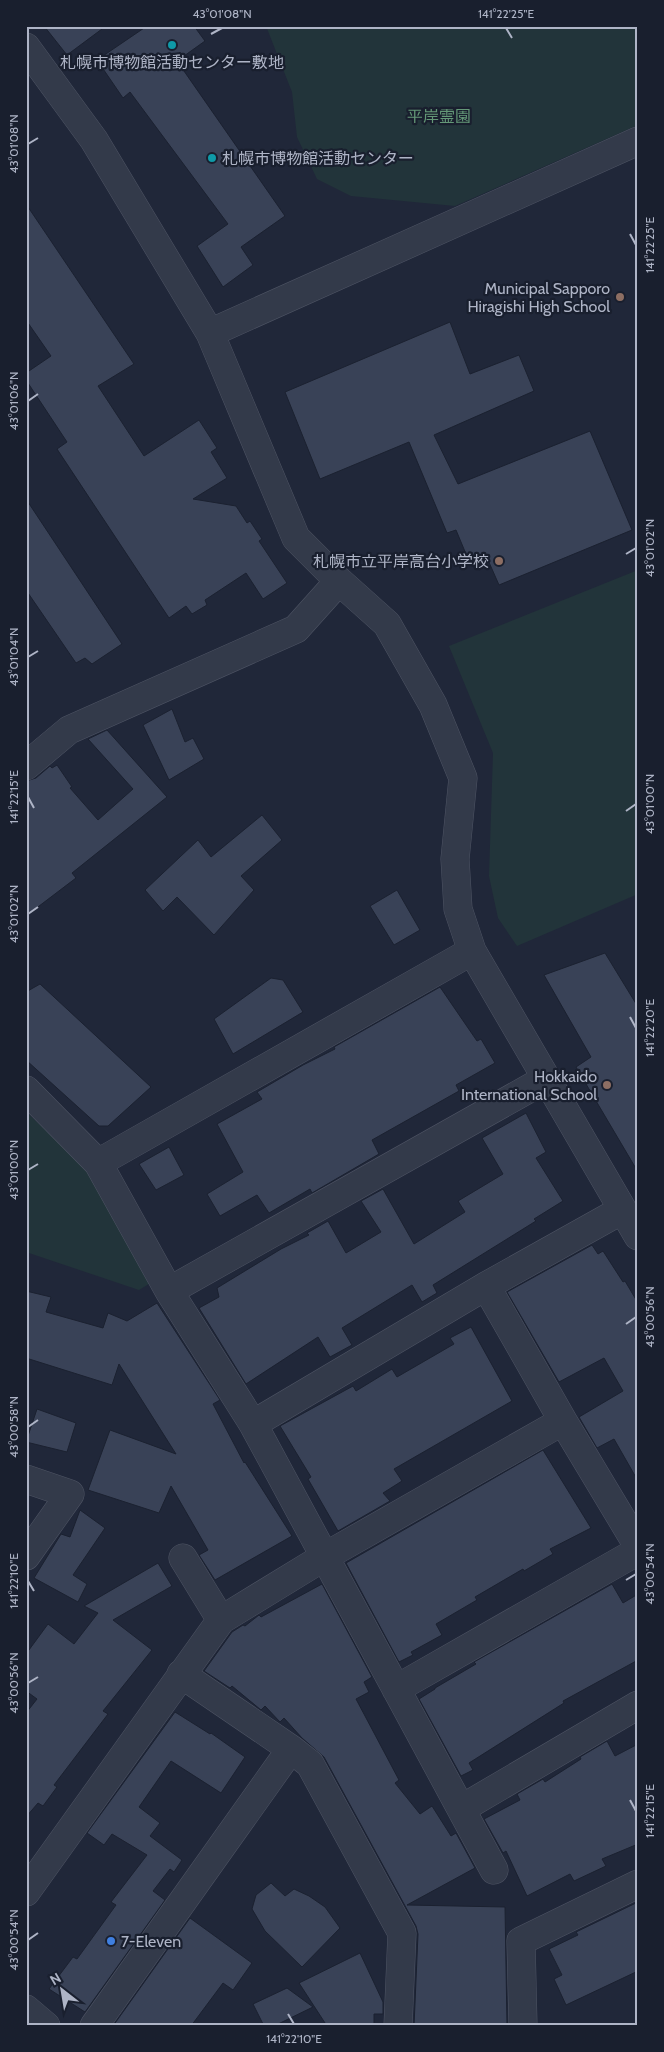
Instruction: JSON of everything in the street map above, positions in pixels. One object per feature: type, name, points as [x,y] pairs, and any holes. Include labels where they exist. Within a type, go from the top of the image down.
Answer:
[{"type":"street","points":[[26,47],[94,140],[210,333],[296,538],[340,582],[387,624],[433,705],[463,778],[455,860],[458,909],[472,951],[638,1236]]},
{"type":"street","points":[[210,333],[638,141]]},
{"type":"street","points":[[26,766],[69,730],[296,629],[340,582]]},
{"type":"street","points":[[98,1163],[472,951]]},
{"type":"street","points":[[169,1291],[546,1079]]},
{"type":"street","points":[[26,1090],[98,1163],[169,1291],[253,1424],[494,1870]]},
{"type":"street","points":[[253,1424],[486,1286],[622,1210]]},
{"type":"street","points":[[486,1286],[563,1421],[638,1546]]},
{"type":"street","points":[[26,1892],[180,1674],[221,1620],[324,1557],[563,1421]]},
{"type":"street","points":[[26,1479],[70,1494],[26,1556]]},
{"type":"street","points":[[396,1689],[638,1552]]},
{"type":"street","points":[[183,1558],[221,1620]]},
{"type":"street","points":[[180,1674],[310,1764],[402,1933],[398,2026]]},
{"type":"street","points":[[461,1809],[638,1705]]},
{"type":"street","points":[[94,2026],[290,1749]]},
{"type":"street","points":[[523,2026],[521,1941],[638,1884]]},
{"type":"street","points":[[26,2009],[46,2026]]},
{"type":"green space","name":"平岸霊園","points":[[266,26],[638,26],[638,125],[455,206],[351,196],[317,179],[297,137],[292,92]]},
{"type":"green space","points":[[638,570],[638,894],[517,946],[498,918],[489,876],[493,753],[449,646]]},
{"type":"green space","points":[[26,1112],[95,1175],[152,1282],[139,1290],[26,1252]]},
{"type":"building","points":[[44,26],[106,26],[67,55]]},
{"type":"building","name":"札幌市博物館活動センター","points":[[147,26],[194,26],[205,41],[177,61],[285,216],[241,247],[253,265],[223,287],[197,246],[228,224],[130,92],[123,98],[97,60]]},
{"type":"building","points":[[26,204],[134,364],[98,386],[144,456],[199,420],[217,448],[211,452],[227,478],[193,499],[236,506],[247,523],[250,521],[262,539],[259,541],[287,583],[263,599],[246,573],[205,600],[207,605],[192,614],[186,606],[169,618],[57,449],[67,442],[26,380],[26,373],[51,356],[26,320]]},
{"type":"building","points":[[450,322],[470,374],[519,355],[534,391],[434,435],[458,484],[590,431],[632,530],[499,585],[488,560],[471,566],[456,530],[447,533],[409,442],[320,479],[285,392]]},
{"type":"building","points":[[26,499],[122,644],[92,664],[85,658],[76,663],[26,590]]},
{"type":"building","points":[[172,709],[185,742],[193,738],[204,759],[169,780],[143,725]]},
{"type":"building","points":[[107,730],[167,797],[72,873],[76,878],[26,916],[26,781],[36,778],[50,766],[52,768],[57,765],[72,787],[70,788],[98,820],[133,789],[88,739]]},
{"type":"building","points":[[262,815],[282,840],[241,876],[254,890],[214,935],[177,897],[163,911],[145,890],[198,840],[211,857]]},
{"type":"building","points":[[397,890],[420,930],[394,945],[370,906]]},
{"type":"building","name":"Hokkaido International School","points":[[605,953],[638,1007],[638,1172],[576,1067],[591,1057],[544,975]]},
{"type":"building","points":[[271,978],[283,980],[303,1012],[233,1054],[214,1019]]},
{"type":"building","points":[[40,984],[151,1087],[108,1126],[99,1126],[26,1060],[26,992]]},
{"type":"building","points":[[440,987],[477,1041],[481,1039],[495,1063],[456,1085],[459,1091],[372,1140],[379,1154],[312,1193],[310,1189],[269,1213],[257,1195],[220,1216],[207,1194],[243,1172],[217,1124],[262,1099],[257,1092],[335,1049],[334,1047]]},
{"type":"building","points":[[526,1113],[546,1152],[536,1158],[563,1201],[534,1219],[536,1221],[433,1285],[437,1293],[422,1302],[412,1285],[342,1328],[352,1345],[330,1357],[318,1337],[246,1384],[199,1308],[219,1297],[217,1288],[281,1249],[309,1235],[307,1233],[328,1221],[346,1253],[381,1232],[361,1201],[383,1189],[414,1244],[465,1212],[458,1201],[503,1174],[482,1138]]},
{"type":"building","points":[[169,1147],[184,1175],[156,1190],[139,1164]]},
{"type":"building","points":[[592,1245],[598,1254],[603,1251],[638,1303],[638,1481],[614,1439],[597,1448],[579,1417],[623,1391],[604,1358],[559,1382],[507,1292]]},
{"type":"building","points":[[26,1291],[51,1297],[46,1312],[103,1328],[108,1313],[127,1321],[157,1303],[220,1400],[213,1404],[244,1463],[292,1536],[215,1580],[199,1555],[208,1550],[171,1486],[159,1513],[88,1490],[110,1430],[176,1454],[119,1364],[112,1385],[26,1358]]},
{"type":"building","points":[[471,1327],[512,1401],[394,1469],[402,1481],[383,1493],[390,1501],[338,1531],[308,1479],[311,1477],[280,1426],[353,1386],[356,1391],[392,1369],[397,1377],[454,1344],[450,1338]]},
{"type":"building","points":[[37,1409],[76,1423],[67,1452],[26,1442]]},
{"type":"building","points":[[543,1450],[591,1528],[550,1549],[553,1554],[475,1597],[477,1600],[436,1624],[442,1635],[411,1652],[413,1655],[399,1662],[346,1563]]},
{"type":"building","points":[[80,1510],[105,1528],[73,1575],[87,1584],[78,1602],[34,1578],[61,1534],[70,1537]]},
{"type":"building","points":[[158,1563],[172,1586],[113,1620],[152,1650],[103,1711],[108,1714],[54,1785],[57,1787],[43,1806],[38,1803],[26,1817],[26,1713],[37,1699],[26,1691],[26,1654],[48,1624],[74,1644],[98,1613],[84,1606]]},
{"type":"building","points":[[322,1584],[372,1677],[364,1682],[369,1692],[356,1699],[399,1780],[395,1783],[420,1814],[432,1806],[451,1836],[456,1833],[475,1868],[407,1905],[505,1907],[507,2025],[414,2026],[418,1934],[416,1926],[324,1757],[302,1738],[284,1718],[280,1722],[265,1706],[261,1710],[232,1686],[230,1688],[204,1671],[232,1632],[243,1625],[245,1626],[259,1615],[261,1617]]},
{"type":"building","points":[[612,1584],[623,1603],[638,1594],[638,1660],[563,1701],[564,1703],[469,1763],[473,1770],[461,1776],[419,1699],[476,1664],[474,1662]]},
{"type":"building","points":[[175,1712],[211,1733],[245,1757],[221,1793],[171,1761],[139,1807],[160,1823],[150,1836],[182,1860],[174,1872],[170,1869],[153,1891],[165,1900],[85,2012],[49,1989],[73,1957],[77,1959],[116,1905],[111,1902],[147,1855],[112,1834],[104,1845],[87,1833]]},
{"type":"building","points":[[607,1741],[615,1756],[638,1744],[638,1844],[602,1859],[606,1866],[574,1881],[570,1874],[527,1896],[506,1851],[503,1853],[484,1819],[520,1800],[517,1794],[543,1779],[545,1782],[581,1759],[580,1757]]},
{"type":"building","points":[[271,1883],[285,1896],[294,1889],[309,1896],[325,1907],[340,1928],[302,1967],[265,1931],[252,1909],[256,1895]]},
{"type":"building","points":[[638,1902],[638,1971],[566,2005],[554,1979],[562,1975],[549,1949],[578,1935],[576,1932]]},
{"type":"building","points":[[190,1918],[252,1963],[233,1990],[223,1983],[191,2026],[113,2026]]},
{"type":"building","points":[[360,1953],[383,2002],[383,2014],[374,2014],[374,2026],[327,2026],[299,1983]]},
{"type":"building","points":[[287,1988],[313,2007],[274,2026],[264,2026],[253,2004]]},
{"type":"place","name":"札幌市博物館活動センター敷地","points":[[172,45]]},
{"type":"place","name":"札幌市博物館活動センター","points":[[212,158]]},
{"type":"place","name":"Municipal Sapporo Hiragishi High School","points":[[620,297]]},
{"type":"place","name":"札幌市立平岸高台小学校","points":[[499,561]]},
{"type":"place","name":"Hokkaido International School","points":[[607,1085]]},
{"type":"place","name":"7-Eleven","points":[[111,1941]]}]
